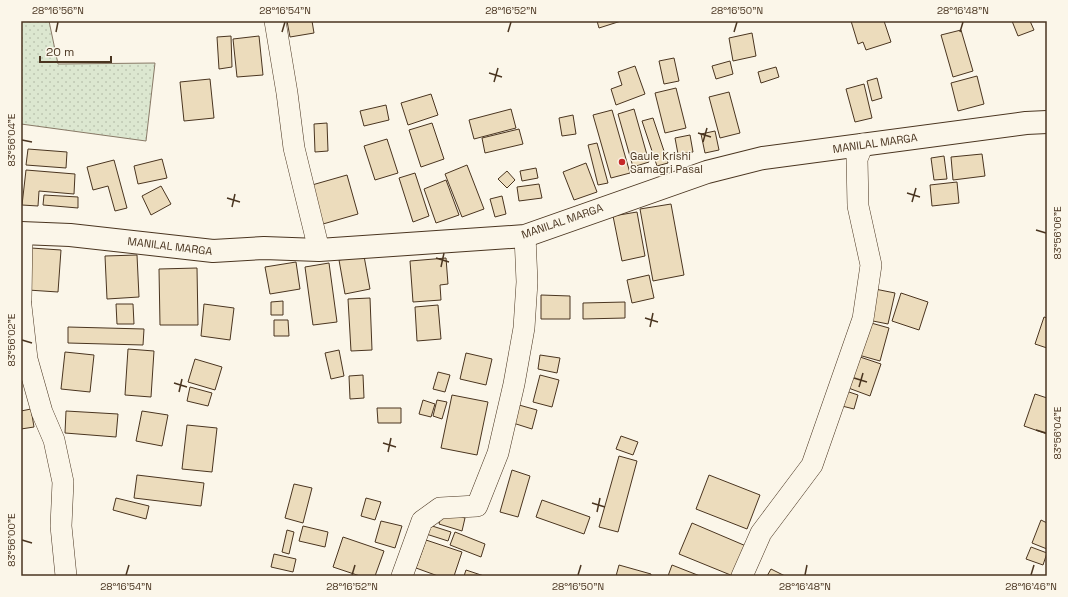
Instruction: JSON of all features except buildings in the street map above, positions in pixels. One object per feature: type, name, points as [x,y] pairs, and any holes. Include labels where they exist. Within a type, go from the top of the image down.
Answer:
[{"type":"street","points":[[275,21],[287,93],[294,148],[319,250]]},
{"type":"street","name":"MANILAL MARGA","points":[[22,233],[70,235],[213,252],[264,248],[319,250],[525,236],[707,172],[763,158],[1026,123],[1047,122]]},
{"type":"street","points":[[742,576],[761,533],[812,465],[863,319],[871,265],[858,206],[857,159],[863,144]]},
{"type":"street","points":[[21,300],[22,233]]},
{"type":"street","points":[[402,576],[422,521],[440,508],[478,506],[498,453],[514,384],[524,328],[527,282],[525,236]]},
{"type":"street","points":[[21,306],[27,359],[42,412],[54,440],[63,482],[61,526],[66,576]]},
{"type":"green space","points":[[21,21],[49,21],[58,64],[155,63],[146,141],[21,124]]},
{"type":"place","name":"Gaule Krishi Samagri Pasal","points":[[622,162]]}]
